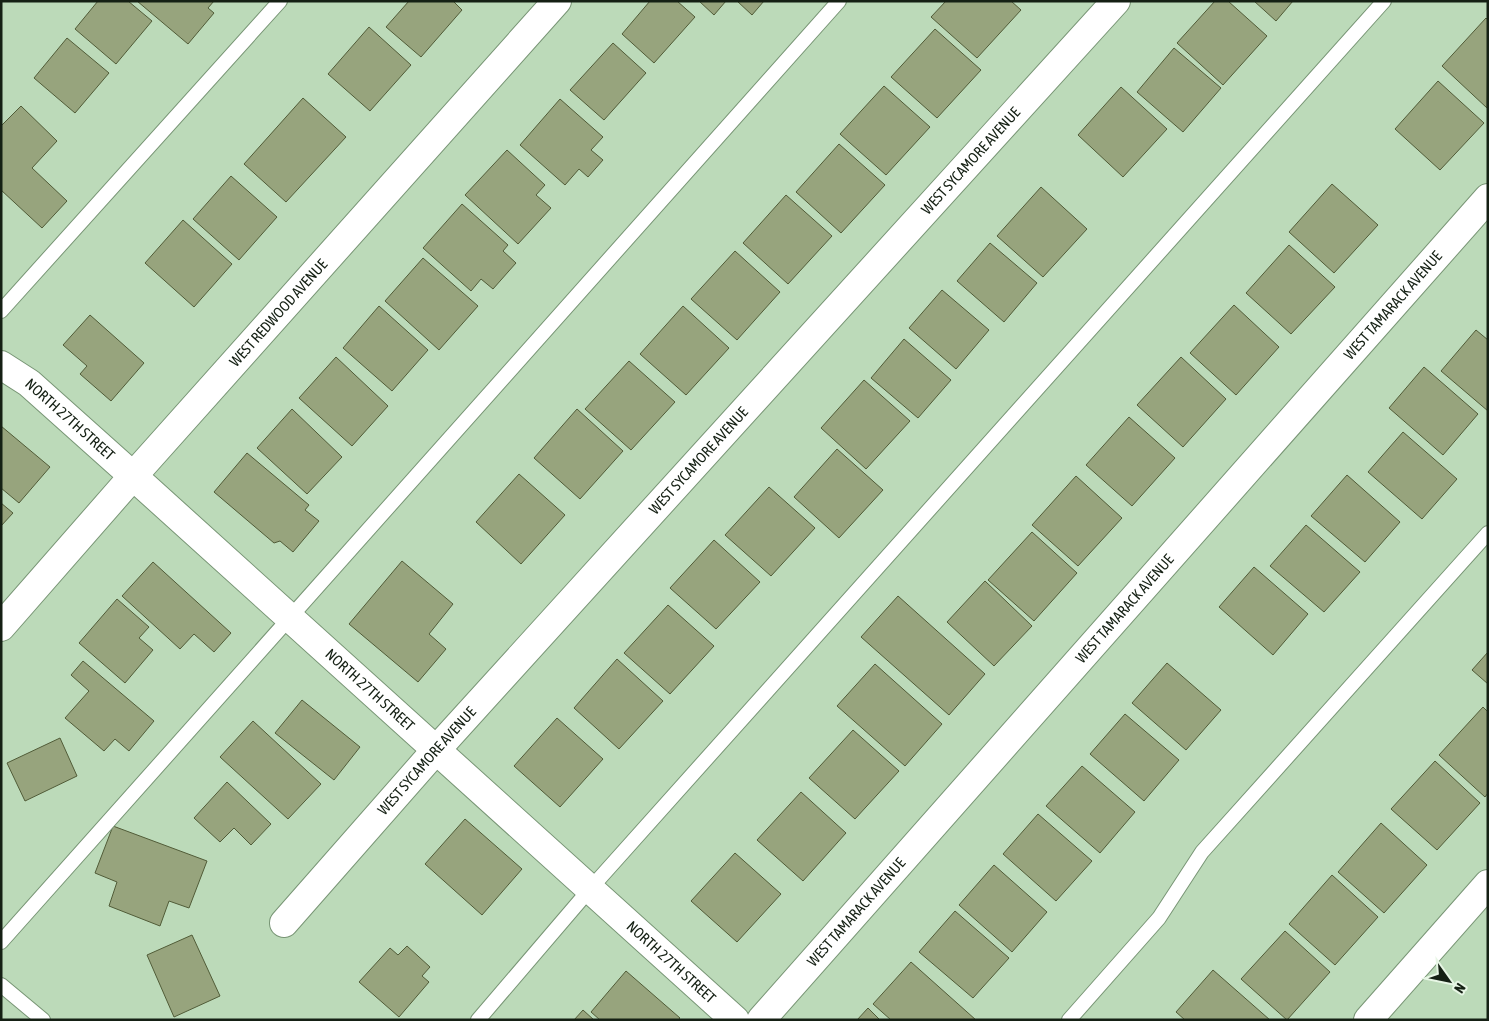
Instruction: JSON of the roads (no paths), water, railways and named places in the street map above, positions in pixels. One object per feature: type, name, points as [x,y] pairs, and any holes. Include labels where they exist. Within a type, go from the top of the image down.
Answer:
[{"type":"street","name":"WEST REDWOOD AVENUE","points":[[1,626],[557,1]]},
{"type":"street","name":"WEST SYCAMORE AVENUE","points":[[284,923],[436,750],[1116,1]]},
{"type":"street","name":"WEST TAMARACK AVENUE","points":[[761,1020],[1488,198]]},
{"type":"street","name":"NORTH 27TH STREET","points":[[1,365],[29,383],[736,1020]]},
{"type":"street","points":[[1368,1020],[1488,884]]},
{"type":"lane","points":[[1,311],[280,1]]},
{"type":"lane","points":[[1,942],[839,1]]},
{"type":"lane","points":[[478,1020],[590,889],[1384,1]]},
{"type":"lane","points":[[1070,1020],[1159,918],[1202,852],[1488,533]]},
{"type":"lane","points":[[1,985],[43,1020]]}]
